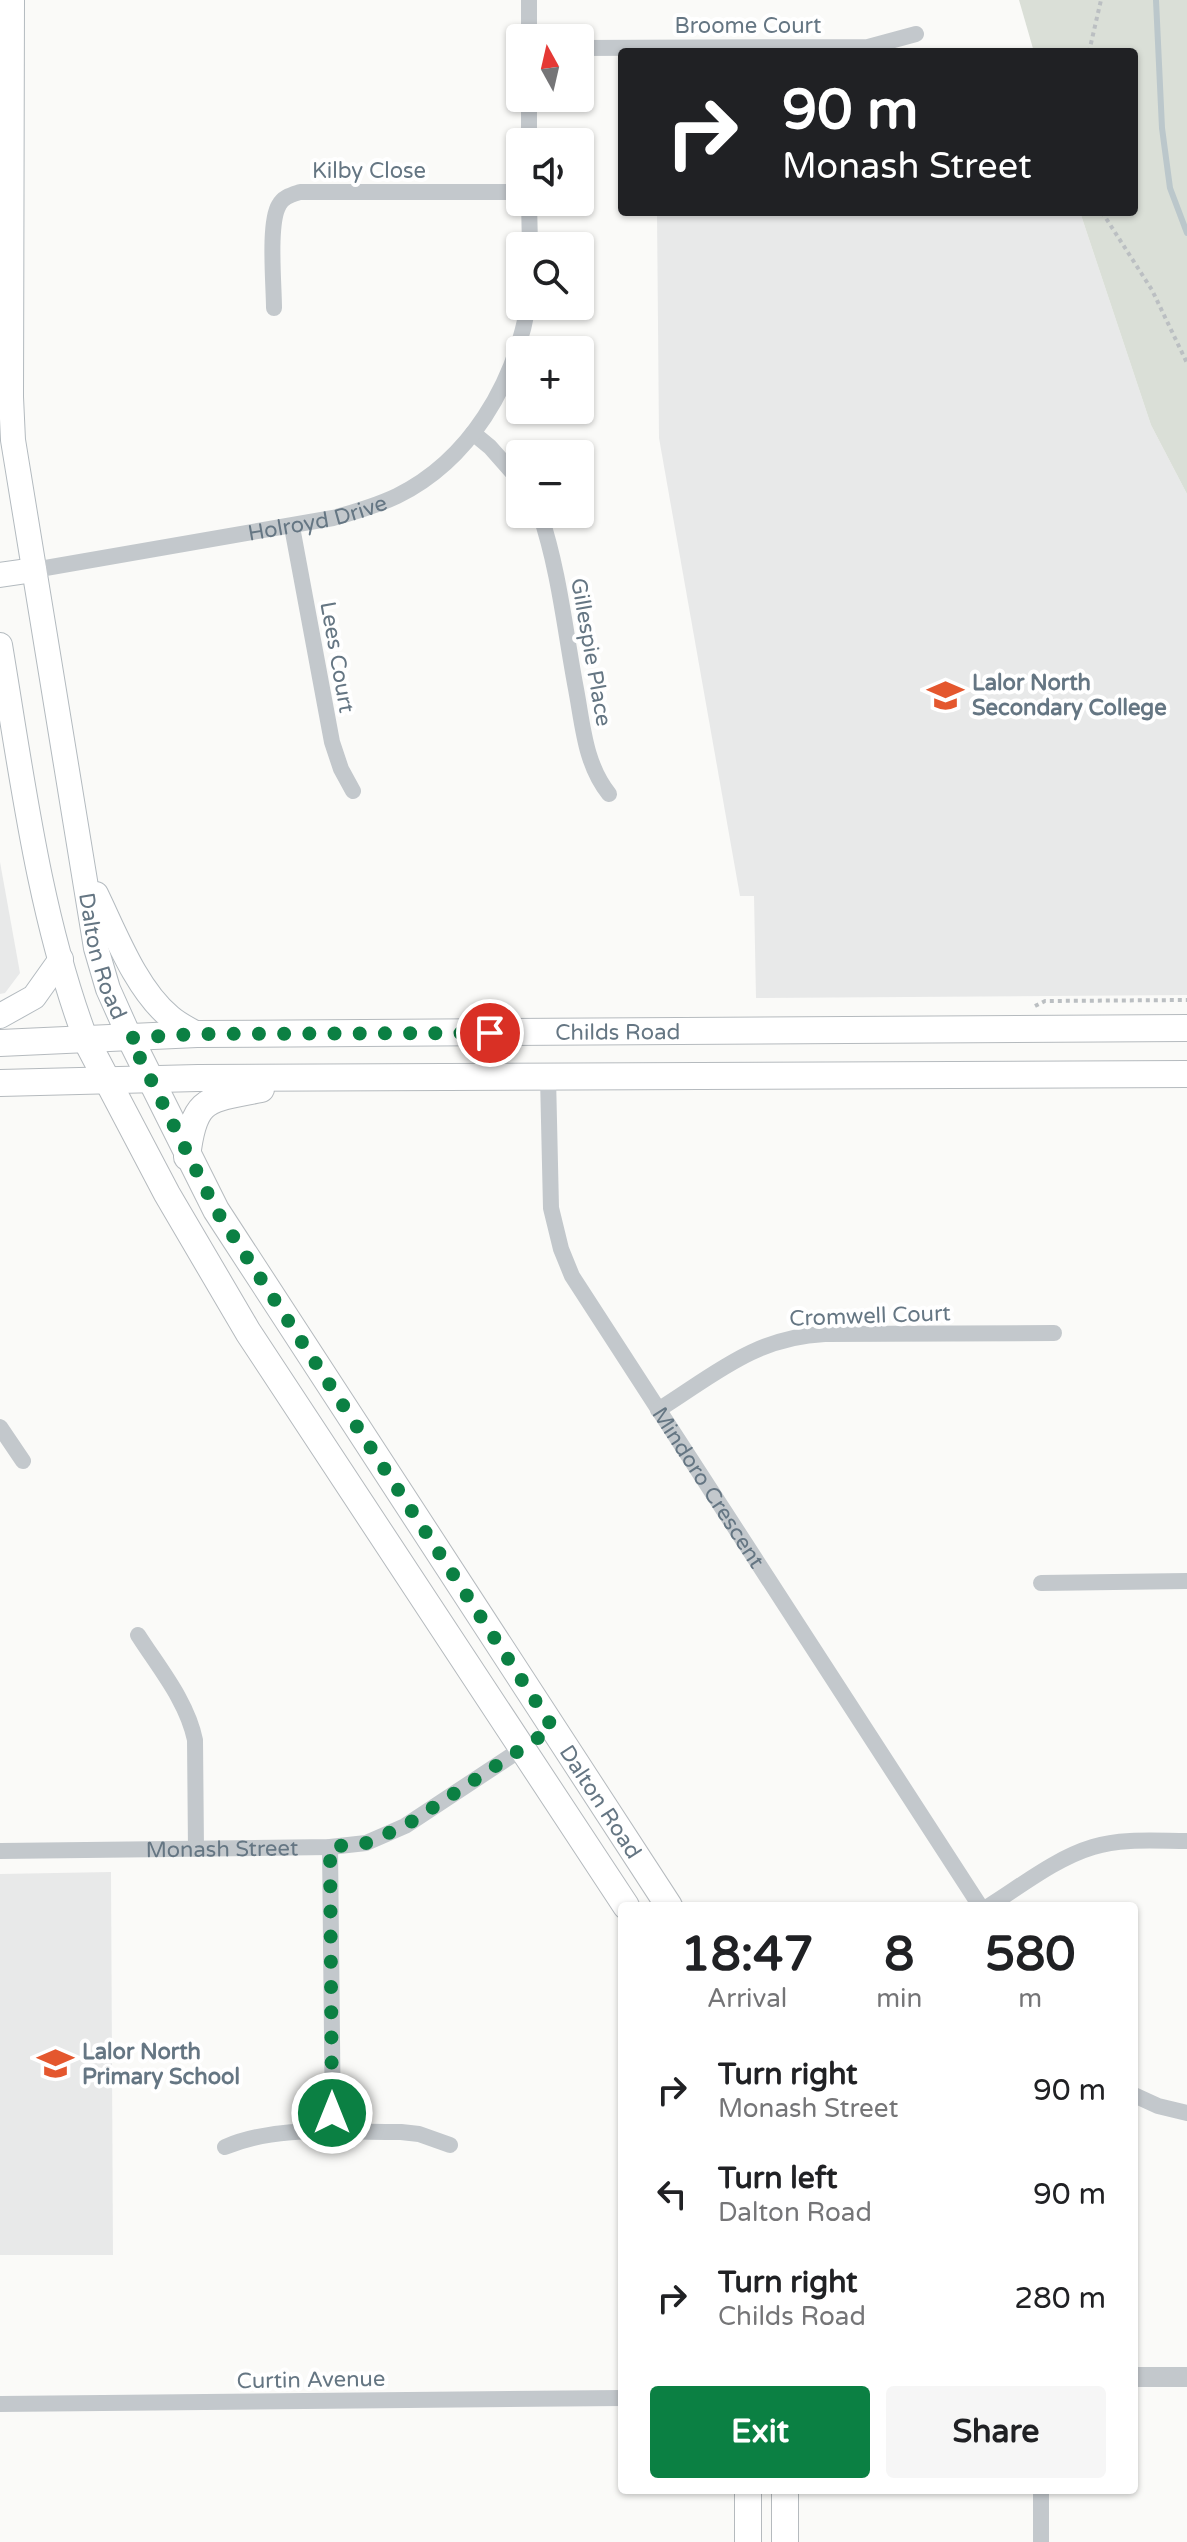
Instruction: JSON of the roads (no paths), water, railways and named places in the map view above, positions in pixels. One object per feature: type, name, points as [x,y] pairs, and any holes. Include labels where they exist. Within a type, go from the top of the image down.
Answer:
[{"type":"main road","name":"Dalton Road","points":[[12,0],[11,397],[20,493],[96,948],[108,989],[187,1157],[216,1210],[666,1902]]},
{"type":"main road","name":"Holroyd Drive","points":[[0,575],[34,570]]},
{"type":"main road","name":"Dalton Road","points":[[0,645],[22,772],[61,959],[86,1040],[105,1080],[187,1232],[248,1332],[623,1902]]},
{"type":"main road","points":[[83,867],[124,954],[155,1001],[171,1018],[197,1034]]},
{"type":"main road","points":[[0,1016],[34,997],[61,959]]},
{"type":"main road","name":"Childs Road","points":[[0,1043],[197,1034],[1187,1028]]},
{"type":"main road","name":"Mindoro Crescent","points":[[547,1032],[548,1077]]},
{"type":"main road","name":"Childs Road","points":[[0,1083],[149,1078],[1187,1074]]},
{"type":"main road","points":[[187,1157],[190,1129],[197,1113],[205,1105],[224,1097],[312,1079]]},
{"type":"main road","name":"Monash Street","points":[[523,1748],[553,1728]]},
{"type":"main road","points":[[748,2494],[748,2542]]},
{"type":"main road","points":[[785,2494],[785,2542]]},
{"type":"street","points":[[529,0],[529,24]]},
{"type":"street","name":"Broome Court","points":[[594,48],[868,47],[916,34]]},
{"type":"street","name":"Kilby Close","points":[[274,308],[273,226],[279,204],[288,196],[300,192],[506,192]]},
{"type":"street","name":"Holroyd Drive","points":[[34,570],[292,527],[367,509],[398,496],[425,480],[473,433],[499,395],[514,363],[525,320]]},
{"type":"street","points":[[473,433],[506,465]]},
{"type":"street","name":"Lees Court","points":[[292,527],[332,742],[353,791]]},
{"type":"street","name":"Gillespie Place","points":[[544,528],[586,746],[598,780],[609,794]]},
{"type":"street","name":"Mindoro Crescent","points":[[548,1077],[551,1208],[561,1249],[586,1301],[977,1902]]},
{"type":"street","name":"Cromwell Court","points":[[658,1410],[756,1348],[789,1337],[825,1334],[1054,1333]]},
{"type":"street","points":[[0,1427],[23,1461]]},
{"type":"street","points":[[1041,1583],[1187,1581]]},
{"type":"street","points":[[138,1635],[192,1723],[195,1740],[196,1849]]},
{"type":"street","name":"Monash Street","points":[[0,1851],[330,1847],[366,1843],[405,1826],[523,1748]]},
{"type":"street","points":[[996,1902],[1058,1864],[1093,1847],[1128,1842],[1187,1841]]},
{"type":"street","points":[[330,1847],[333,2133]]},
{"type":"street","points":[[1138,2097],[1158,2106],[1187,2113]]},
{"type":"street","points":[[225,2147],[257,2136],[401,2132],[434,2138],[450,2145]]},
{"type":"street","points":[[1138,2377],[1187,2377]]},
{"type":"street","name":"Curtin Avenue","points":[[0,2404],[618,2398]]},
{"type":"street","points":[[1041,2494],[1041,2542]]},
{"type":"waterway","points":[[1156,0],[1162,128],[1170,188],[1187,233]]},
{"type":"place","name":"Lalor North Secondary College","points":[[946,695]]},
{"type":"place","name":"Lalor North Primary School","points":[[56,2064]]}]
